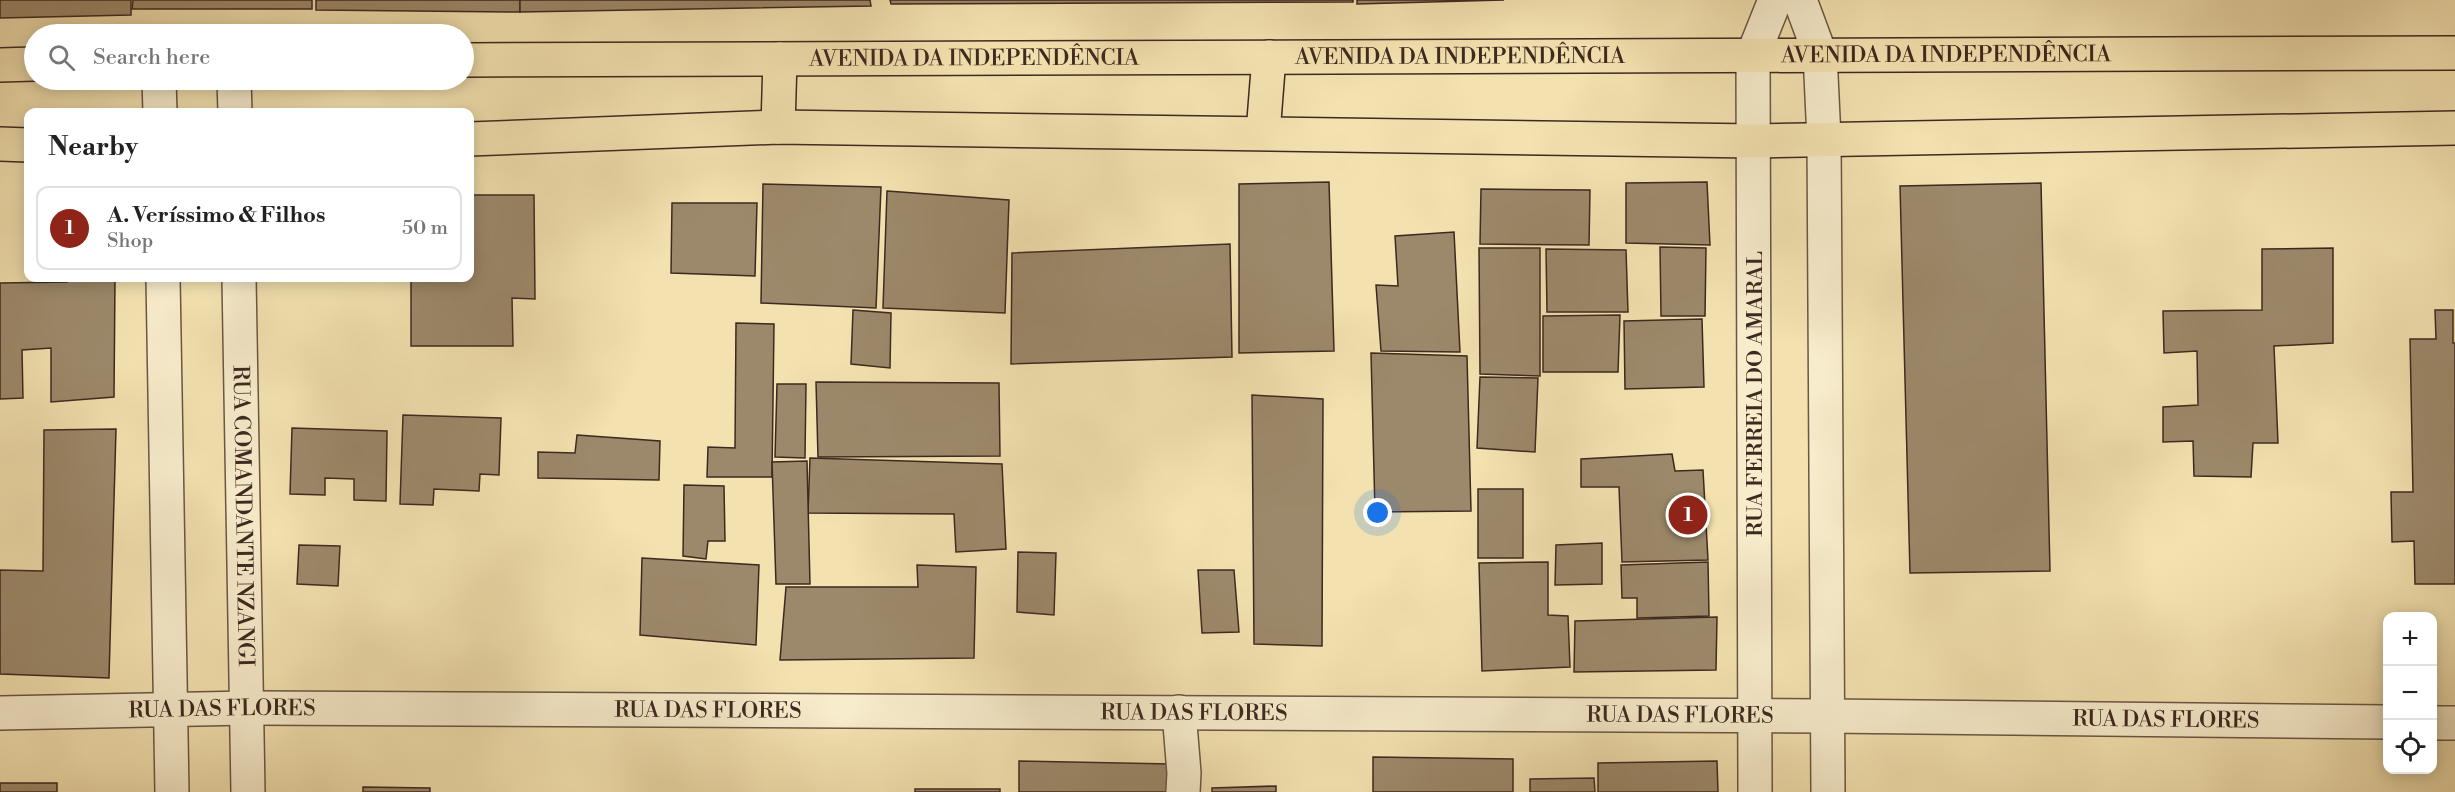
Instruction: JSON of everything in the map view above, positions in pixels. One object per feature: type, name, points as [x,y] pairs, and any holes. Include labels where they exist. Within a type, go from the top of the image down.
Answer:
[{"type":"main road","name":"AVENIDA DA INDEPENDÊNCIA","points":[[474,60],[2455,53]]},
{"type":"main road","points":[[1263,133],[1269,57]]},
{"type":"main road","points":[[778,127],[780,59]]},
{"type":"main road","points":[[0,65],[24,64]]},
{"type":"main road","points":[[474,140],[778,127],[1755,141],[2455,128]]},
{"type":"main road","points":[[0,144],[24,145]]},
{"type":"street","name":"RUA FERREIA DO AMARAL","points":[[1755,792],[1753,55],[1775,0]]},
{"type":"street","points":[[1800,0],[1820,54],[1824,139],[1828,792]]},
{"type":"street","points":[[159,90],[160,108]]},
{"type":"street","points":[[234,90],[235,108]]},
{"type":"street","points":[[163,282],[172,792]]},
{"type":"street","name":"RUA COMANDANTE NZANGI","points":[[239,282],[248,792]]},
{"type":"street","name":"RUA DAS FLORES","points":[[0,713],[248,708],[1827,716],[2383,722]]},
{"type":"street","points":[[1179,712],[1184,773],[1183,792]]},
{"type":"street","points":[[2437,723],[2455,723]]},
{"type":"building","points":[[0,0],[131,0],[131,15],[0,18]]},
{"type":"building","points":[[133,0],[312,0],[312,9],[132,9]]},
{"type":"building","points":[[316,0],[520,0],[520,12],[316,10]]},
{"type":"building","points":[[520,0],[870,0],[871,6],[520,12]]},
{"type":"building","points":[[890,0],[1353,0],[1353,2],[891,4]]},
{"type":"building","points":[[1357,0],[1504,0],[1357,4]]},
{"type":"building","points":[[1329,182],[1334,351],[1239,353],[1239,184]]},
{"type":"building","points":[[1707,182],[1710,245],[1626,243],[1626,183]]},
{"type":"building","points":[[2041,183],[2050,571],[1910,573],[1900,186]]},
{"type":"building","points":[[763,184],[881,187],[876,308],[761,303]]},
{"type":"building","points":[[1481,189],[1590,190],[1589,245],[1480,244]]},
{"type":"building","points":[[887,191],[1009,200],[1005,313],[883,308]]},
{"type":"building","points":[[474,195],[534,195],[535,299],[512,298],[513,346],[411,346],[411,282],[474,282]]},
{"type":"building","points":[[672,203],[757,203],[755,276],[671,273]]},
{"type":"building","points":[[1454,232],[1460,352],[1381,351],[1376,285],[1398,286],[1395,236]]},
{"type":"building","points":[[1230,244],[1232,357],[1011,364],[1012,253]]},
{"type":"building","points":[[1660,247],[1706,248],[1705,316],[1661,316]]},
{"type":"building","points":[[1479,248],[1540,248],[1540,376],[1480,374]]},
{"type":"building","points":[[2333,248],[2333,343],[2274,346],[2278,443],[2253,443],[2251,477],[2194,476],[2193,441],[2163,442],[2163,407],[2198,405],[2197,351],[2164,353],[2163,311],[2262,310],[2262,249]]},
{"type":"building","points":[[1546,249],[1626,250],[1628,312],[1547,312]]},
{"type":"building","points":[[115,282],[114,397],[51,402],[51,348],[22,350],[23,398],[0,399],[0,283]]},
{"type":"building","points":[[853,310],[891,313],[890,368],[851,364]]},
{"type":"building","points":[[2435,310],[2453,310],[2455,584],[2415,584],[2414,541],[2392,542],[2391,492],[2413,492],[2410,339],[2436,339]]},
{"type":"building","points":[[1620,315],[1618,372],[1543,372],[1543,316]]},
{"type":"building","points":[[1702,319],[1704,387],[1625,389],[1624,321]]},
{"type":"building","points":[[736,323],[774,324],[772,477],[707,477],[708,447],[735,448]]},
{"type":"building","points":[[1371,353],[1467,356],[1471,511],[1375,512]]},
{"type":"building","points":[[1480,377],[1538,378],[1535,452],[1477,448]]},
{"type":"building","points":[[816,382],[999,383],[1000,456],[818,457]]},
{"type":"building","points":[[777,384],[806,384],[805,458],[775,457]]},
{"type":"building","points":[[1252,395],[1323,399],[1322,646],[1254,644]]},
{"type":"building","points":[[403,415],[501,418],[499,475],[480,474],[479,491],[434,489],[433,505],[400,504]]},
{"type":"building","points":[[292,428],[387,431],[386,501],[354,500],[354,479],[325,478],[325,495],[290,494]]},
{"type":"building","points":[[116,429],[109,678],[0,674],[0,570],[43,571],[44,430]]},
{"type":"building","points":[[577,435],[660,441],[659,480],[538,478],[538,452],[575,453]]},
{"type":"building","points":[[1672,454],[1675,471],[1703,470],[1708,560],[1622,562],[1619,487],[1581,487],[1581,459]]},
{"type":"building","points":[[810,458],[1002,464],[1006,549],[956,552],[954,514],[808,513]]},
{"type":"building","points":[[807,461],[810,584],[776,584],[772,462]]},
{"type":"building","points":[[684,485],[724,486],[725,541],[708,541],[706,559],[683,556]]},
{"type":"building","points":[[1478,489],[1523,489],[1523,558],[1478,558]]},
{"type":"building","points":[[1602,543],[1602,584],[1555,585],[1556,545]]},
{"type":"building","points":[[299,545],[340,546],[338,586],[297,584]]},
{"type":"building","points":[[1018,552],[1056,553],[1054,615],[1017,612]]},
{"type":"building","points":[[642,558],[759,565],[756,645],[640,635]]},
{"type":"building","points":[[1548,562],[1548,615],[1568,616],[1570,667],[1482,671],[1479,563]]},
{"type":"building","points":[[1708,562],[1709,616],[1637,618],[1637,598],[1622,598],[1621,565]]},
{"type":"building","points":[[917,565],[976,567],[974,658],[780,660],[786,587],[918,587]]},
{"type":"building","points":[[1198,570],[1234,570],[1239,632],[1202,633]]},
{"type":"building","points":[[1717,617],[1716,670],[1574,672],[1575,621]]},
{"type":"building","points":[[1373,757],[1513,759],[1513,792],[1373,792]]},
{"type":"building","points":[[1019,761],[1171,764],[1170,792],[1019,792]]},
{"type":"building","points":[[1717,761],[1718,792],[1598,792],[1598,763]]},
{"type":"building","points":[[1594,778],[1595,792],[1530,792],[1530,779]]},
{"type":"building","points":[[0,783],[57,783],[57,792],[0,792]]},
{"type":"building","points":[[1276,786],[1276,792],[1212,792],[1212,788]]},
{"type":"building","points":[[363,787],[430,788],[430,792],[363,792]]},
{"type":"building","points":[[915,789],[1000,789],[1000,792],[915,792]]},
{"type":"place","name":"A. Veríssimo & Filhos","points":[[1688,515]]}]
